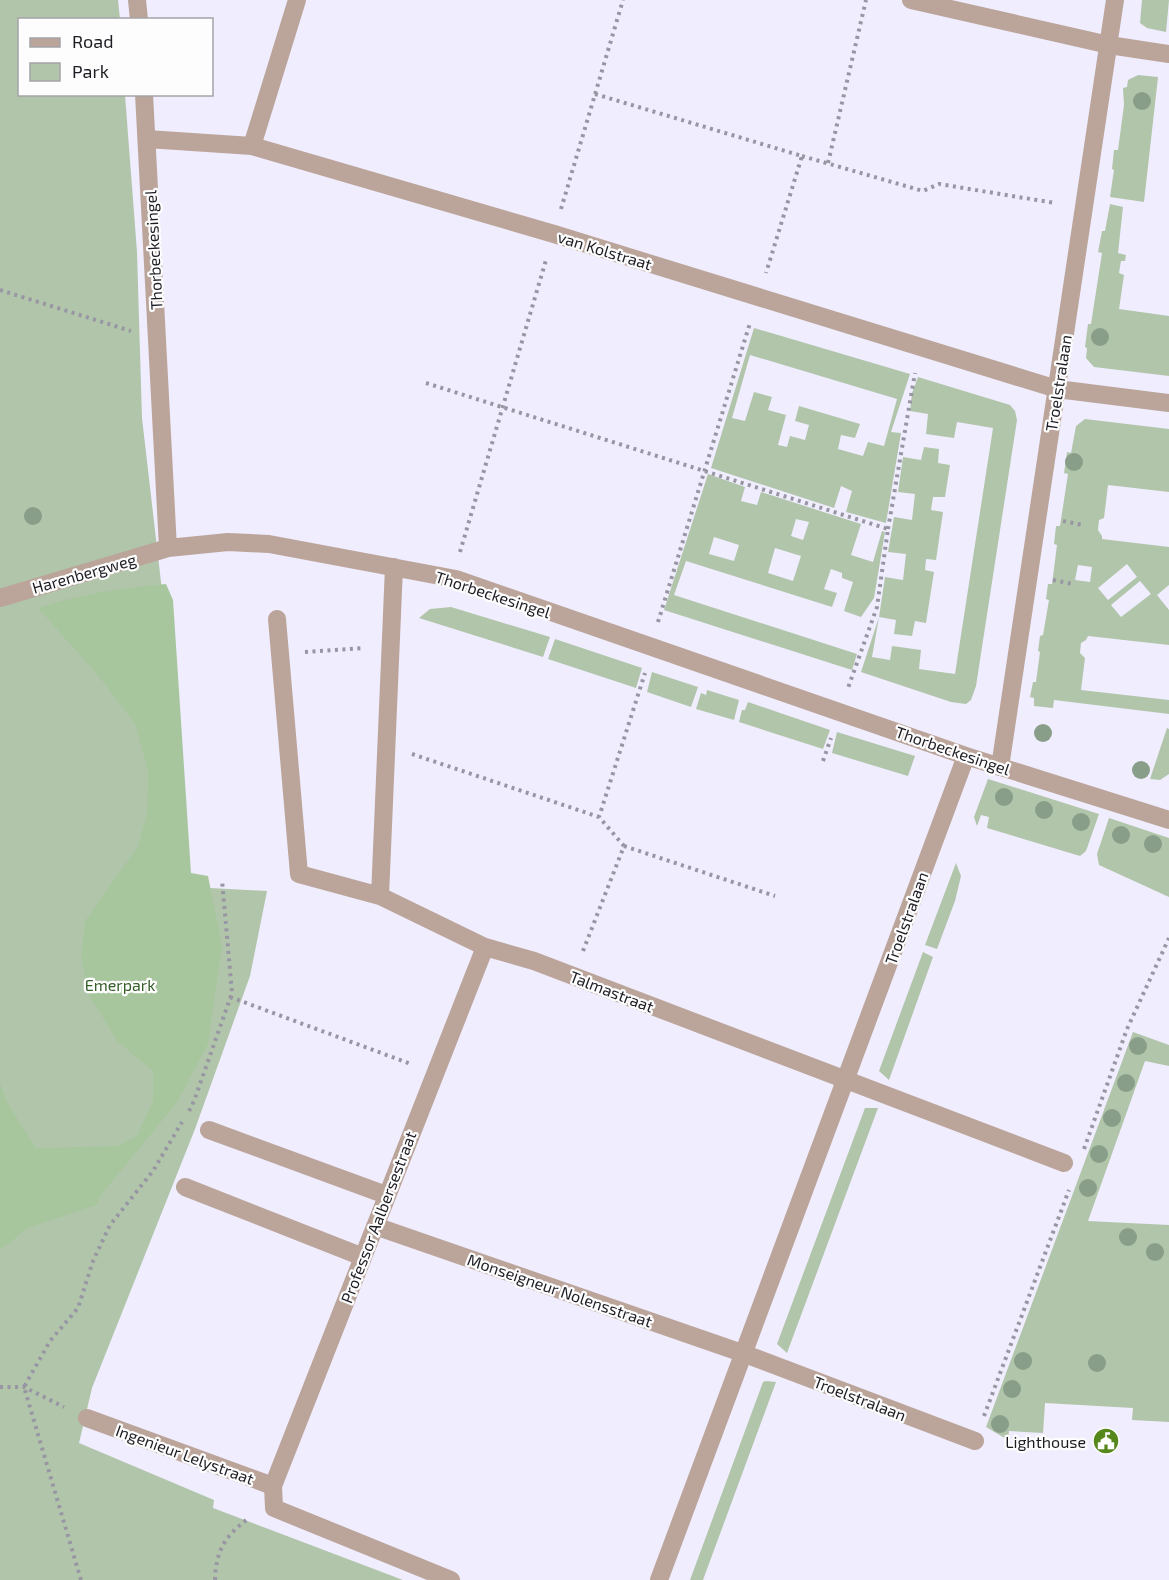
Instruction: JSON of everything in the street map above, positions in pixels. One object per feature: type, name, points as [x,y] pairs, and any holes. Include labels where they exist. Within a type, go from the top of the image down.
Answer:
[{"type":"street","points":[[137,0],[139,18]]},
{"type":"street","points":[[252,146],[297,0]]},
{"type":"street","points":[[911,0],[1109,45],[1169,54]]},
{"type":"street","name":"Troelstralaan","points":[[1000,766],[1115,0]]},
{"type":"street","name":"Thorbeckesingel","points":[[144,96],[168,549],[228,542],[269,544],[452,578],[966,756],[1169,820]]},
{"type":"street","name":"van Kolstraat","points":[[147,139],[252,146],[554,234],[1057,389],[1169,403]]},
{"type":"street","name":"Harenbergweg","points":[[0,598],[168,549]]},
{"type":"street","points":[[380,896],[394,567]]},
{"type":"street","name":"Talmastraat","points":[[277,619],[299,874],[380,896],[484,947],[534,961],[847,1081]]},
{"type":"street","name":"Troelstralaan","points":[[659,1580],[847,1081],[966,756]]},
{"type":"street","name":"Professor Aalbersestraat","points":[[273,1486],[484,947]]},
{"type":"street","points":[[847,1081],[1064,1163]]},
{"type":"street","points":[[209,1130],[387,1195]]},
{"type":"street","points":[[185,1187],[363,1257]]},
{"type":"street","name":"Monseigneur Nolensstraat","points":[[375,1226],[745,1354]]},
{"type":"street","name":"Troelstralaan","points":[[745,1354],[975,1441]]},
{"type":"street","name":"Ingenieur Lelystraat","points":[[87,1418],[273,1486],[274,1508]]},
{"type":"street","points":[[274,1508],[452,1580]]},
{"type":"path","points":[[452,578],[623,0]]},
{"type":"path","points":[[828,163],[866,0]]},
{"type":"path","points":[[595,94],[923,191],[939,184],[1055,203]]},
{"type":"path","points":[[599,817],[653,647],[660,610],[706,470],[802,156]]},
{"type":"path","points":[[0,290],[158,340]]},
{"type":"path","points":[[823,760],[877,607],[888,529],[921,347]]},
{"type":"path","points":[[426,383],[494,403],[502,409],[706,470],[888,529]]},
{"type":"path","points":[[280,653],[391,646]]},
{"type":"path","points":[[386,746],[599,817],[624,846],[775,896]]},
{"type":"path","points":[[574,976],[624,846]]},
{"type":"path","points":[[81,1580],[24,1387],[50,1341],[78,1308],[93,1261],[110,1225],[153,1171],[194,1101],[232,993],[222,880]]},
{"type":"path","points":[[231,997],[434,1073]]},
{"type":"path","points":[[0,1387],[24,1387],[87,1418]]},
{"type":"path","points":[[215,1580],[216,1560],[225,1541],[247,1519],[274,1508]]},
{"type":"green space","name":"Emerpark","points":[[0,0],[118,0],[120,18],[18,18],[18,96],[125,96],[137,252],[142,418],[164,608],[191,887],[267,891],[250,976],[195,1129],[92,1388],[79,1443],[214,1500],[213,1508],[403,1580],[0,1580]]},
{"type":"green space","points":[[1142,0],[1169,0],[1166,32],[1147,28],[1140,23]]},
{"type":"green space","points":[[1138,75],[1158,77],[1144,202],[1110,197],[1114,150],[1118,150],[1124,105],[1123,88],[1127,87],[1128,80]]},
{"type":"green space","points":[[1110,204],[1123,207],[1118,253],[1126,255],[1125,261],[1121,261],[1119,273],[1124,275],[1119,309],[1169,316],[1169,376],[1094,367],[1086,358],[1088,324],[1091,324],[1102,253],[1098,252]]},
{"type":"green space","points":[[754,328],[910,374],[891,432],[901,433],[886,523],[846,512],[852,491],[841,486],[834,508],[711,468]],"holes":[[[750,355],[897,399],[884,446],[868,442],[863,456],[838,449],[841,435],[855,438],[860,424],[799,406],[795,421],[809,425],[805,440],[790,436],[787,447],[778,445],[786,415],[768,410],[772,397],[754,392],[745,421],[732,418]]]},
{"type":"green space","points":[[918,377],[1010,405],[1015,411],[1017,420],[976,686],[971,700],[966,704],[951,702],[861,672],[879,617],[872,657],[890,660],[892,646],[921,650],[919,669],[955,674],[993,428],[957,422],[954,438],[926,434],[928,414],[910,411],[912,393]]},
{"type":"green space","points":[[1085,419],[1169,429],[1169,492],[1108,485],[1104,518],[1099,520],[1098,530],[1102,539],[1169,547],[1169,585],[1157,595],[1169,610],[1169,645],[1088,636],[1081,643],[1080,653],[1085,658],[1081,690],[1169,700],[1169,714],[1054,700],[1053,708],[1034,706],[1034,698],[1030,697],[1033,682],[1036,682],[1040,636],[1043,635],[1049,600],[1046,599],[1048,584],[1052,584],[1057,545],[1054,544],[1056,526],[1060,526],[1068,474],[1064,473],[1067,452],[1071,453],[1076,426]],"holes":[[[1127,564],[1137,577],[1108,600],[1098,588]],[[1078,565],[1092,567],[1090,582],[1075,580]],[[1140,581],[1151,594],[1121,617],[1111,605]]]},
{"type":"green space","points":[[924,447],[939,449],[938,463],[950,465],[945,497],[933,497],[931,510],[943,512],[936,560],[926,559],[925,570],[934,572],[926,623],[915,621],[912,636],[894,634],[896,620],[879,617],[885,577],[903,580],[906,554],[888,552],[894,517],[912,520],[915,494],[898,492],[903,457],[921,460]]},
{"type":"green space","points":[[708,474],[745,487],[741,501],[757,505],[761,492],[861,524],[851,555],[873,562],[882,531],[885,532],[874,598],[861,617],[844,611],[853,582],[842,578],[842,573],[831,569],[824,589],[837,593],[832,607],[686,561],[674,595],[857,654],[852,670],[664,610]],"holes":[[[796,519],[809,522],[803,540],[791,536]],[[714,537],[739,545],[734,561],[709,554]],[[775,548],[801,556],[793,581],[768,573]]]},
{"type":"green space","points":[[166,584],[173,600],[191,873],[208,876],[222,946],[208,1044],[178,1101],[102,1194],[96,1205],[28,1228],[0,1250],[0,1083],[7,1102],[36,1148],[117,1146],[137,1136],[153,1101],[153,1071],[118,1042],[89,996],[81,956],[85,921],[138,846],[147,813],[148,771],[135,724],[96,673],[38,608],[101,592]]},
{"type":"green space","points":[[451,607],[550,637],[543,657],[419,618],[430,609]]},
{"type":"green space","points":[[555,639],[642,668],[636,688],[548,659]]},
{"type":"green space","points":[[652,672],[698,687],[691,707],[647,692]]},
{"type":"green space","points":[[707,690],[739,700],[734,720],[696,709],[701,693],[706,695]]},
{"type":"green space","points":[[748,702],[830,730],[823,749],[739,722],[742,710],[745,710]]},
{"type":"green space","points":[[1167,728],[1169,729],[1169,774],[1160,780],[1150,779]]},
{"type":"green space","points":[[837,732],[915,756],[908,776],[832,753]]},
{"type":"green space","points":[[988,779],[1099,814],[1086,851],[1080,856],[987,828],[989,817],[981,815],[977,826],[974,817]]},
{"type":"green space","points":[[1109,818],[1169,838],[1169,897],[1099,865],[1097,854]]},
{"type":"green space","points":[[956,863],[961,876],[955,901],[937,949],[925,945]]},
{"type":"green space","points":[[923,952],[933,957],[889,1080],[879,1071]]},
{"type":"green space","points":[[1133,1032],[1169,1045],[1169,1066],[1145,1061],[1088,1221],[1169,1225],[1169,1422],[1132,1420],[1133,1408],[1045,1403],[1043,1433],[1009,1431],[1008,1440],[986,1427]]},
{"type":"green space","points":[[865,1108],[878,1108],[787,1353],[777,1344]]},
{"type":"green space","points":[[763,1382],[776,1382],[703,1580],[690,1580]]},
{"type":"place","name":"Lighthouse","points":[[1106,1441]]}]
